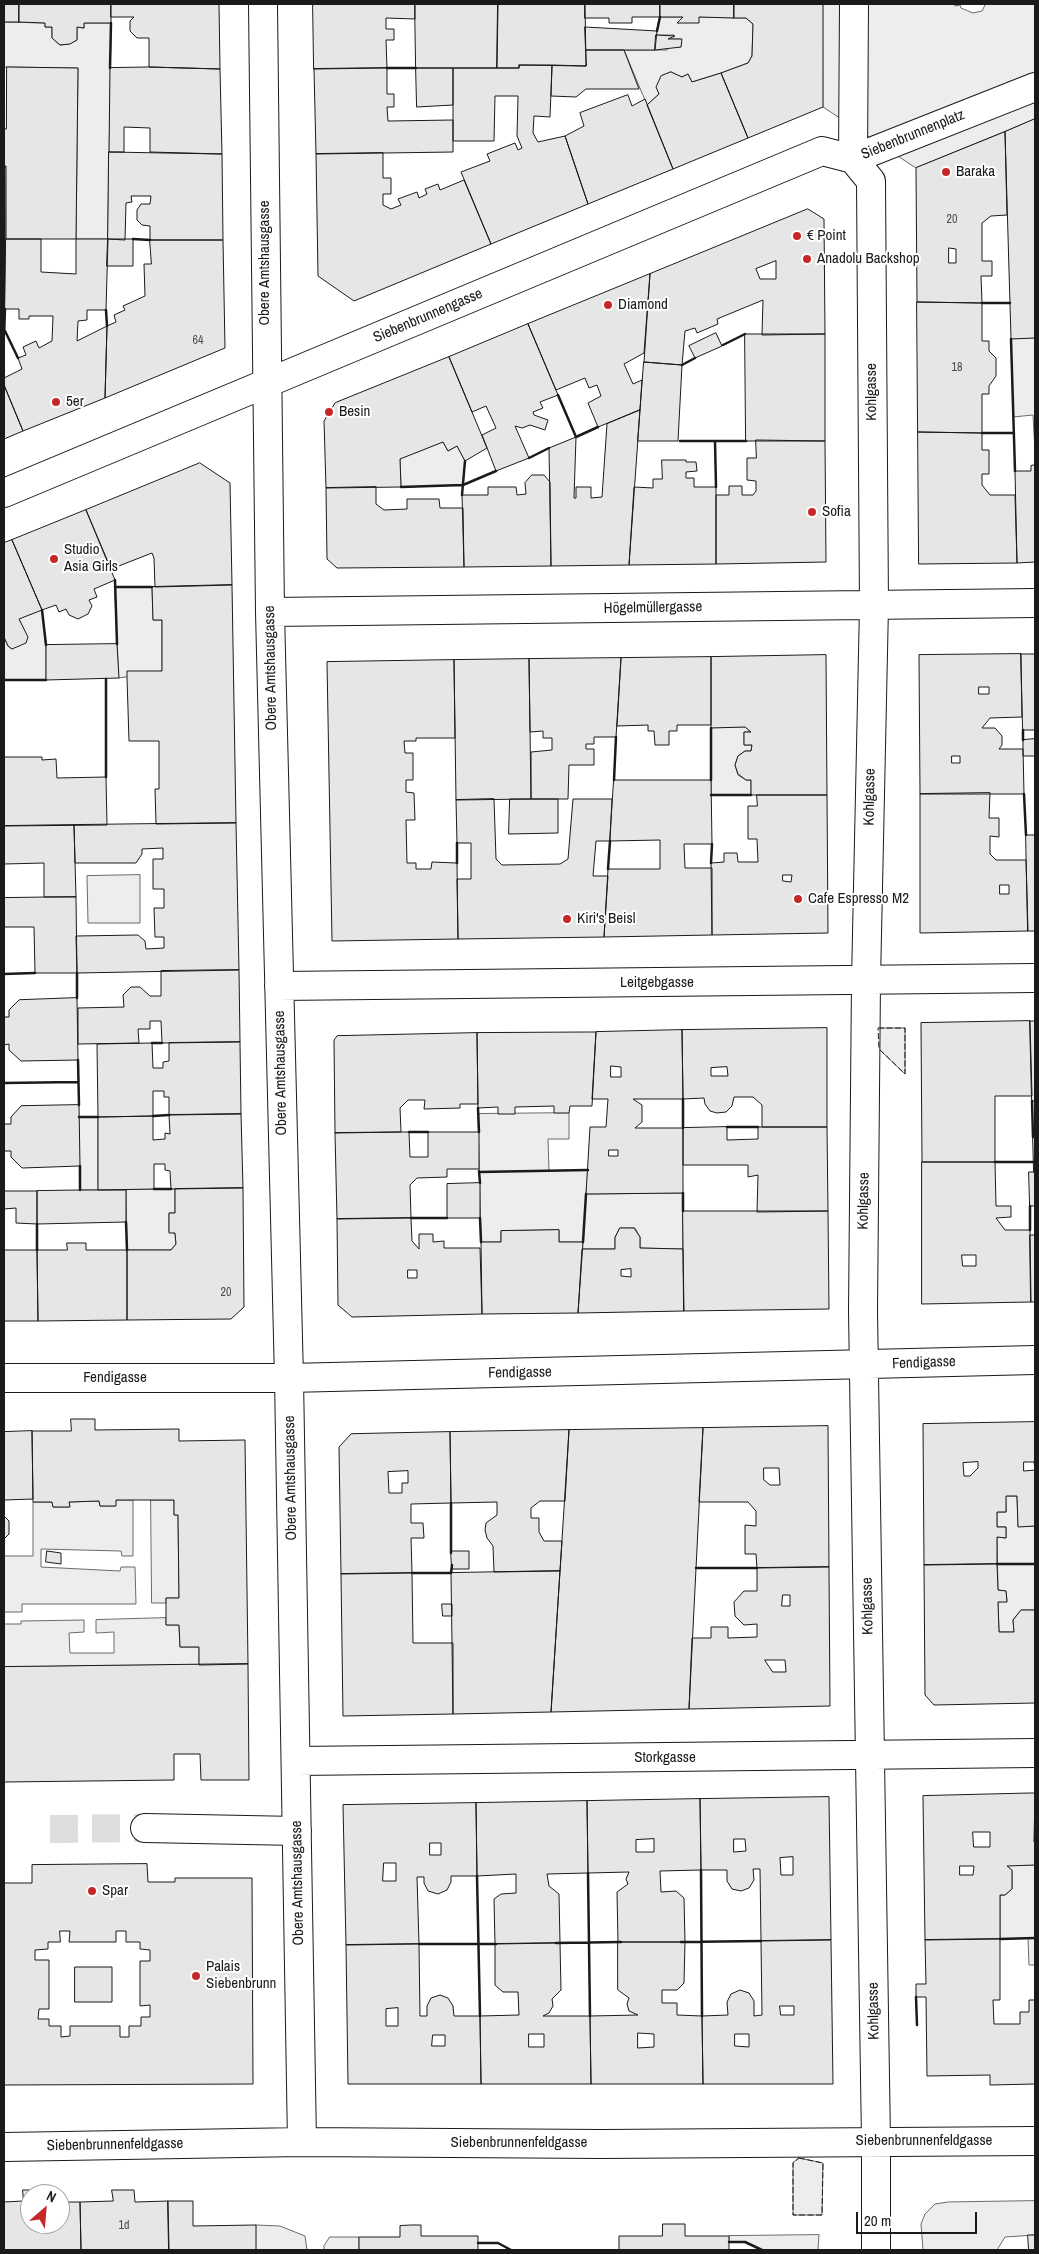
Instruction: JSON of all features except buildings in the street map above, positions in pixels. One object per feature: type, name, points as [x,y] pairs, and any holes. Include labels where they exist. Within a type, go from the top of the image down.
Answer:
[{"type":"street","name":"Obere Amtshausgasse","points":[[263,4],[270,612],[289,1378],[302,2142]]},
{"type":"street","name":"Siebenbrunnenplatz","points":[[854,4],[853,159],[1035,87]]},
{"type":"street","name":"Siebenbrunnengasse","points":[[4,493],[822,151],[853,159]]},
{"type":"street","name":"Kohlgasse","points":[[853,159],[871,181],[874,606],[866,981],[863,1301],[876,2250]]},
{"type":"street","name":"Högelmüllergasse","points":[[270,612],[1035,603]]},
{"type":"street","name":"Leitgebgasse","points":[[279,986],[1035,978]]},
{"type":"street","name":"Fendigasse","points":[[4,1378],[289,1378],[1035,1360]]},
{"type":"street","name":"Storkgasse","points":[[296,1761],[1035,1753]]},
{"type":"street","points":[[145,1828],[297,1831]]},
{"type":"street","name":"Siebenbrunnenfeldgasse","points":[[4,2147],[302,2142],[602,2144],[1035,2141]]},
{"type":"shaded area","points":[[823,4],[954,4],[955,6],[960,5],[961,8],[973,13],[982,11],[984,4],[1035,4],[1035,119],[916,168],[823,107]]},
{"type":"shaded area","points":[[660,17],[683,17],[678,23],[699,17],[746,18],[753,24],[752,56],[748,63],[692,82],[688,74],[682,77],[671,72],[661,77],[659,94],[647,105],[624,50],[667,50],[668,47],[681,47],[681,39],[668,39],[674,35],[656,35]]},
{"type":"shaded area","points":[[4,22],[45,23],[45,27],[52,27],[52,38],[60,45],[69,44],[77,40],[77,27],[84,28],[84,23],[111,23],[108,239],[76,239],[78,68],[4,67]]},
{"type":"shaded area","points":[[4,166],[6,166],[5,331],[4,331]]},
{"type":"shaded area","points":[[1035,338],[1035,452],[1033,415],[1013,417],[1011,339]]},
{"type":"shaded area","points":[[443,442],[448,451],[457,446],[465,461],[463,485],[401,487],[400,459]]},
{"type":"shaded area","points":[[115,587],[152,587],[153,620],[162,620],[162,671],[119,678]]},
{"type":"shaded area","points":[[42,610],[46,645],[46,680],[4,680],[4,637],[8,646],[12,649],[27,637],[19,619]]},
{"type":"shaded area","points":[[745,727],[751,732],[744,732],[744,745],[752,745],[751,751],[745,751],[738,756],[735,765],[738,775],[746,780],[751,780],[751,795],[711,795],[711,728]]},
{"type":"shaded area","points":[[140,875],[140,923],[88,923],[87,876]]},
{"type":"shaded area","points":[[878,1028],[905,1028],[905,1074],[879,1049]]},
{"type":"shaded area","points":[[569,1113],[569,1139],[548,1139],[549,1171],[588,1170],[586,1194],[683,1193],[683,1249],[640,1248],[640,1237],[635,1228],[620,1228],[615,1237],[615,1249],[582,1249],[583,1242],[559,1242],[559,1230],[501,1231],[501,1242],[481,1242],[478,1114]]},
{"type":"shaded area","points":[[79,1117],[98,1117],[98,1190],[80,1190]]},
{"type":"shaded area","points":[[175,1189],[175,1213],[169,1213],[169,1232],[175,1233],[176,1244],[171,1250],[127,1250],[126,1190]]},
{"type":"shaded area","points":[[1006,1496],[1017,1496],[1018,1526],[1035,1526],[1035,1610],[1021,1610],[1013,1620],[1014,1632],[999,1632],[998,1602],[1007,1601],[1006,1591],[998,1590],[997,1537],[1006,1538],[1006,1527],[997,1527],[997,1512],[1006,1512]]},
{"type":"shaded area","points":[[116,1500],[133,1500],[133,1556],[122,1556],[121,1551],[41,1549],[41,1567],[120,1571],[121,1567],[135,1567],[136,1604],[22,1604],[22,1612],[4,1612],[4,1556],[33,1556],[33,1502],[52,1502],[53,1507],[69,1507],[69,1502],[99,1501],[100,1506],[115,1506]]},
{"type":"shaded area","points":[[151,1500],[174,1500],[174,1515],[178,1515],[179,1598],[166,1598],[166,1603],[152,1603]]},
{"type":"shaded area","points":[[166,1618],[166,1625],[179,1625],[180,1647],[199,1647],[199,1665],[4,1667],[4,1624],[21,1624],[21,1621],[84,1620],[84,1632],[69,1633],[70,1653],[114,1653],[114,1632],[96,1633],[96,1620]]},
{"type":"shaded area","points":[[1035,1865],[1035,1965],[1029,1965],[1028,1938],[1000,1939],[1000,1895],[1005,1895],[1012,1889],[1012,1871],[1007,1866]]},
{"type":"shaded area","points":[[799,2158],[823,2163],[822,2215],[793,2215],[793,2163]]},
{"type":"shaded area","points":[[1035,2201],[1035,2235],[1005,2237],[997,2250],[923,2250],[921,2224],[925,2214],[935,2204],[948,2202]]},
{"type":"shaded area","points":[[256,2225],[280,2226],[305,2236],[307,2250],[256,2250]]},
{"type":"shaded area","points":[[819,2235],[818,2250],[762,2250],[745,2242],[729,2242],[729,2236]]},
{"type":"shaded area","points":[[330,2237],[359,2237],[359,2250],[324,2250],[324,2246]]},
{"type":"tunnel","points":[[50,1829],[145,1828]]},
{"type":"fence","points":[[878,1028],[905,1028],[905,1074],[879,1049],[878,1028]]},
{"type":"fence","points":[[799,2158],[823,2163],[822,2215],[793,2215],[793,2163],[799,2158]]},
{"type":"wall","points":[[657,31],[660,17]]},
{"type":"wall","points":[[110,68],[111,23]]},
{"type":"wall","points":[[387,68],[416,68]]},
{"type":"wall","points":[[133,239],[150,240]]},
{"type":"wall","points":[[982,303],[1010,303]]},
{"type":"wall","points":[[4,331],[5,309]]},
{"type":"wall","points":[[106,310],[107,326]]},
{"type":"wall","points":[[5,331],[18,358]]},
{"type":"wall","points":[[723,345],[745,334]]},
{"type":"wall","points":[[1011,339],[1015,471]]},
{"type":"wall","points":[[682,365],[695,358]]},
{"type":"wall","points":[[558,395],[576,437],[598,427]]},
{"type":"wall","points":[[982,433],[1013,433]]},
{"type":"wall","points":[[680,441],[746,441]]},
{"type":"wall","points":[[715,441],[716,487]]},
{"type":"wall","points":[[529,458],[549,448]]},
{"type":"wall","points":[[462,495],[465,461]]},
{"type":"wall","points":[[401,487],[463,485],[496,471]]},
{"type":"wall","points":[[115,580],[117,644]]},
{"type":"wall","points":[[115,587],[152,587]]},
{"type":"wall","points":[[42,610],[46,645]]},
{"type":"wall","points":[[106,679],[106,777]]},
{"type":"wall","points":[[4,680],[46,680]]},
{"type":"wall","points":[[711,728],[711,780]]},
{"type":"wall","points":[[1023,730],[1023,740]]},
{"type":"wall","points":[[614,780],[616,737]]},
{"type":"wall","points":[[1024,794],[1026,835]]},
{"type":"wall","points":[[711,795],[751,795]]},
{"type":"wall","points":[[608,869],[610,841]]},
{"type":"wall","points":[[457,843],[457,863]]},
{"type":"wall","points":[[711,863],[712,844]]},
{"type":"wall","points":[[4,974],[35,973]]},
{"type":"wall","points":[[77,973],[77,998]]},
{"type":"wall","points":[[152,1043],[162,1043]]},
{"type":"wall","points":[[78,1060],[79,1105]]},
{"type":"wall","points":[[4,1083],[78,1082]]},
{"type":"wall","points":[[683,1099],[683,1128]]},
{"type":"wall","points":[[1032,1101],[1033,1137]]},
{"type":"wall","points":[[478,1108],[479,1132]]},
{"type":"wall","points":[[153,1116],[169,1115]]},
{"type":"wall","points":[[79,1117],[98,1117]]},
{"type":"wall","points":[[727,1127],[758,1127]]},
{"type":"wall","points":[[409,1132],[428,1132]]},
{"type":"wall","points":[[995,1162],[1034,1162]]},
{"type":"wall","points":[[80,1166],[80,1190]]},
{"type":"wall","points":[[479,1172],[588,1170]]},
{"type":"wall","points":[[479,1171],[480,1183]]},
{"type":"wall","points":[[154,1189],[171,1189]]},
{"type":"wall","points":[[683,1193],[683,1211]]},
{"type":"wall","points":[[583,1242],[586,1194]]},
{"type":"wall","points":[[1030,1206],[1030,1230]]},
{"type":"wall","points":[[411,1218],[447,1218]]},
{"type":"wall","points":[[480,1218],[481,1242]]},
{"type":"wall","points":[[126,1222],[127,1250]]},
{"type":"wall","points":[[37,1224],[37,1250]]},
{"type":"wall","points":[[451,1503],[451,1553]]},
{"type":"wall","points":[[997,1564],[1035,1564]]},
{"type":"wall","points":[[412,1573],[451,1573],[452,1565]]},
{"type":"wall","points":[[696,1568],[757,1568]]},
{"type":"wall","points":[[701,1870],[702,2016]]},
{"type":"wall","points":[[588,1873],[590,2016]]},
{"type":"wall","points":[[477,1876],[480,2016]]},
{"type":"wall","points":[[1000,1939],[1035,1938]]},
{"type":"wall","points":[[681,1942],[761,1941]]},
{"type":"wall","points":[[556,1943],[621,1942]]},
{"type":"wall","points":[[419,1944],[496,1944]]},
{"type":"wall","points":[[916,1997],[917,2025]]},
{"type":"wall","points":[[729,2242],[745,2242],[762,2250]]},
{"type":"wall","points":[[478,2243],[498,2243],[511,2250]]},
{"type":"place","name":"Baraka","points":[[946,172]]},
{"type":"place","name":"€ Point","points":[[797,236]]},
{"type":"place","name":"Anadolu Backshop","points":[[807,259]]},
{"type":"place","name":"Diamond","points":[[608,305]]},
{"type":"place","name":"5er","points":[[56,402]]},
{"type":"place","name":"Besin","points":[[329,412]]},
{"type":"place","name":"Sofia","points":[[812,512]]},
{"type":"place","name":"Studio Asia Girls","points":[[54,559]]},
{"type":"place","name":"Cafe Espresso M2","points":[[798,899]]},
{"type":"place","name":"Kiri's Beisl","points":[[567,919]]},
{"type":"place","name":"Spar","points":[[92,1891]]},
{"type":"place","name":"Palais Siebenbrunn","points":[[196,1976]]}]
